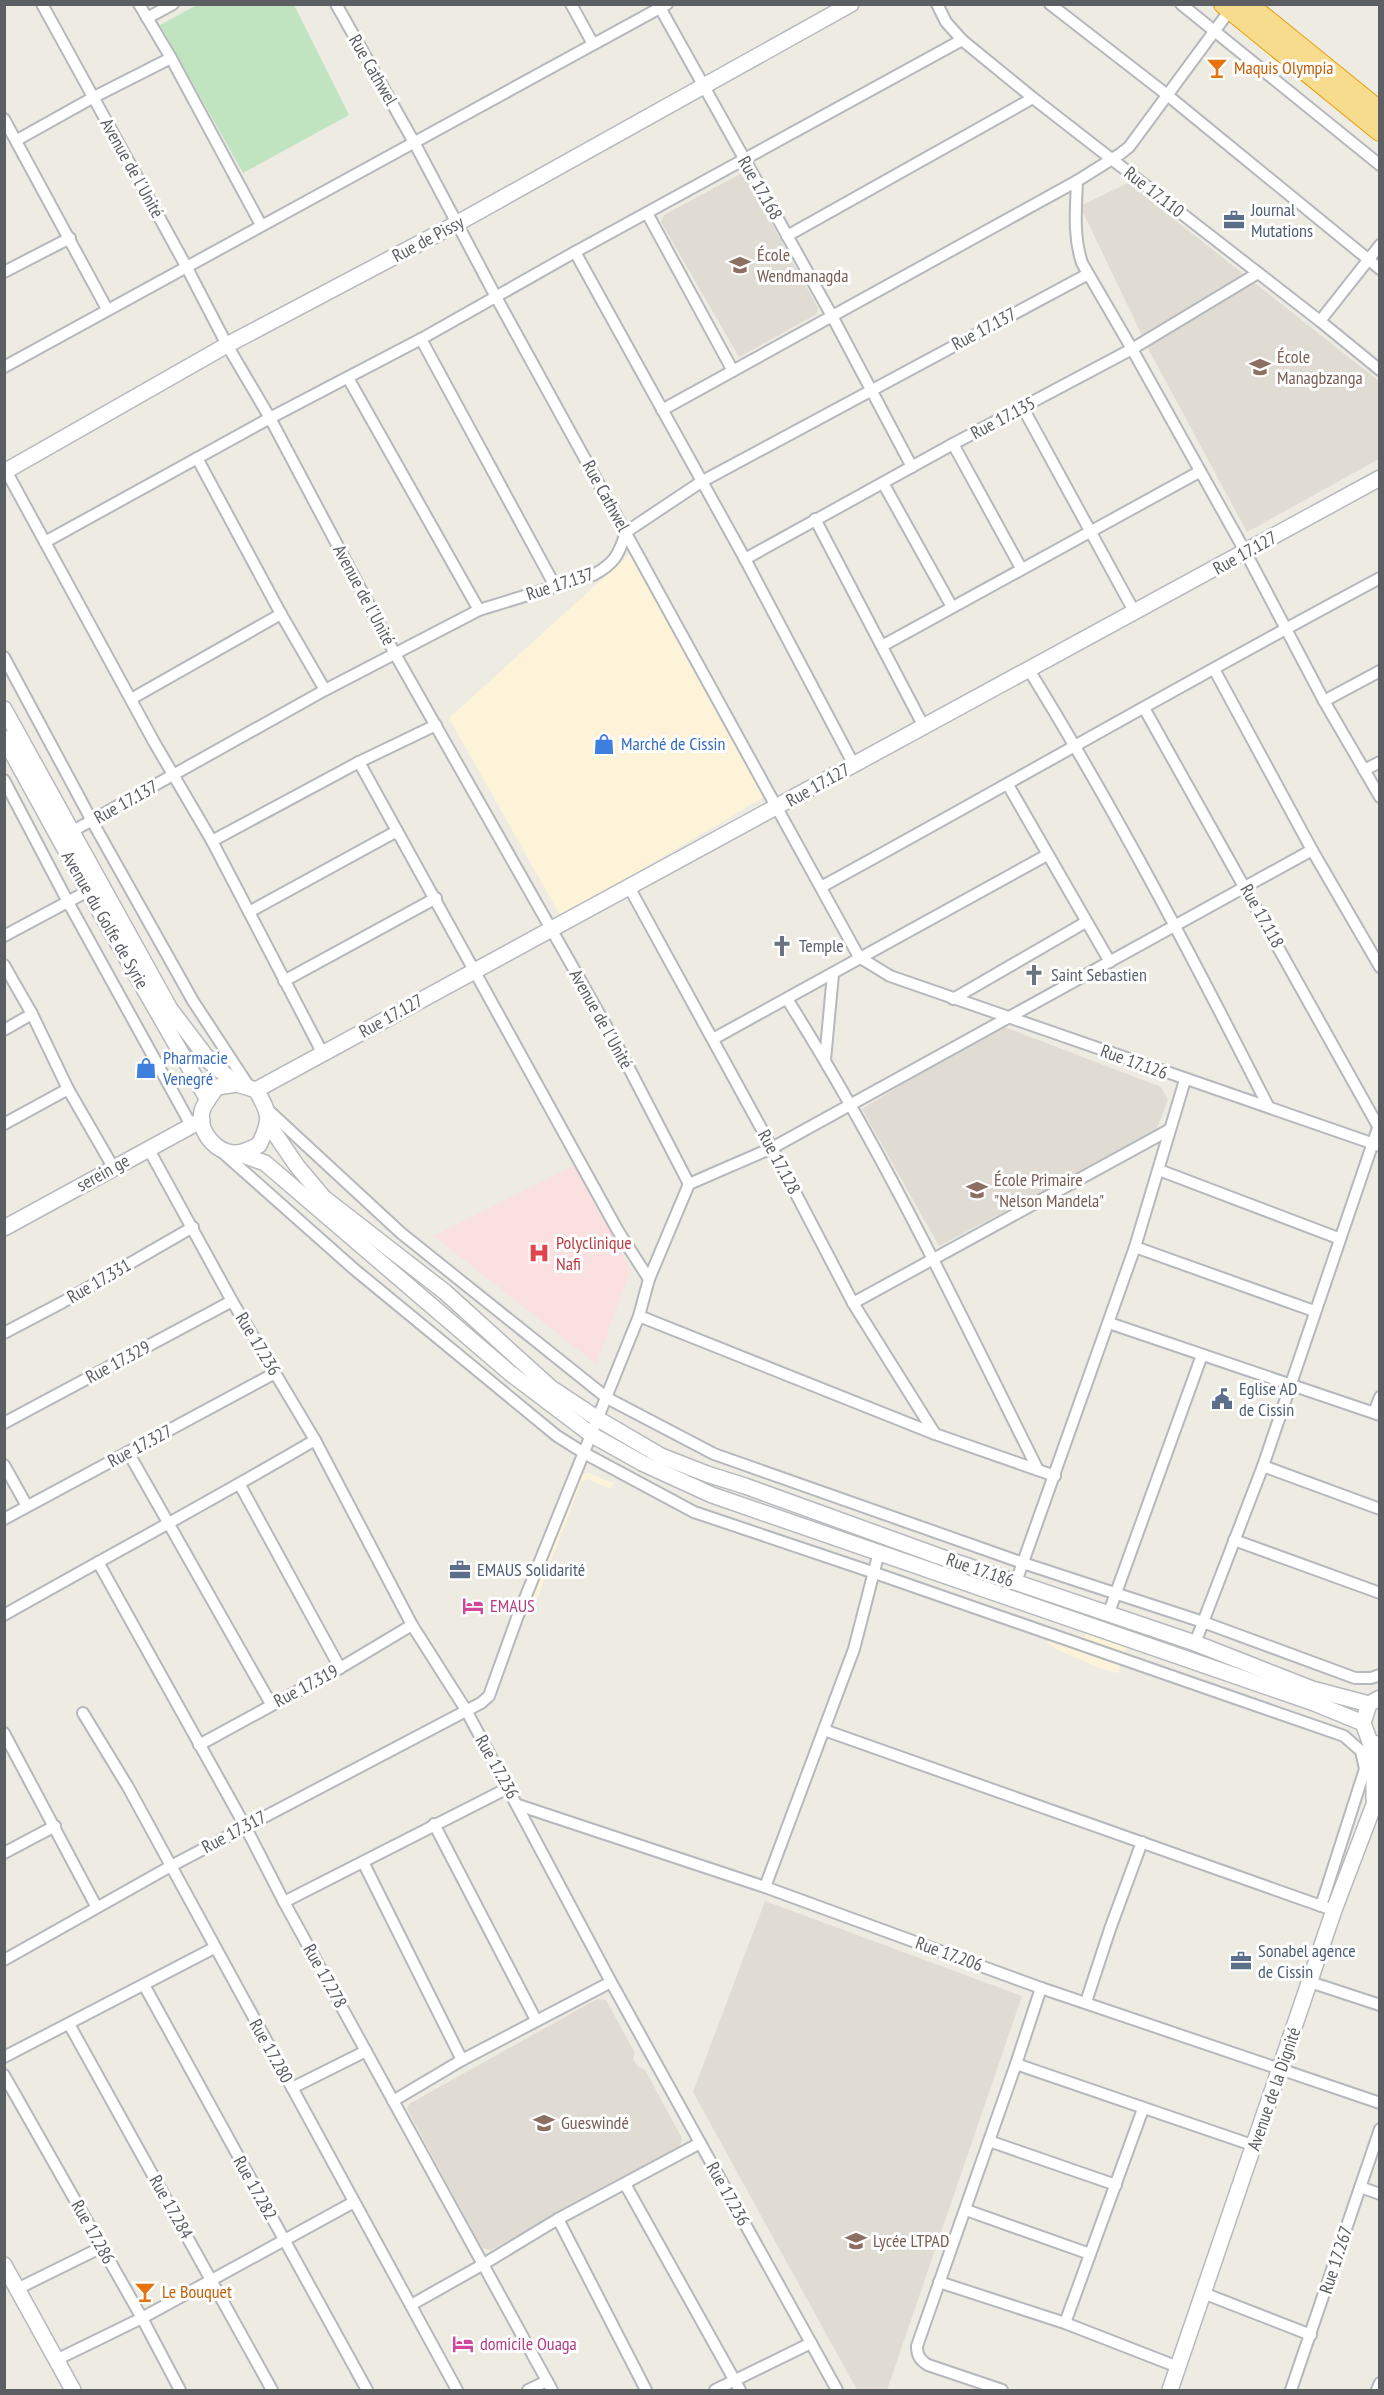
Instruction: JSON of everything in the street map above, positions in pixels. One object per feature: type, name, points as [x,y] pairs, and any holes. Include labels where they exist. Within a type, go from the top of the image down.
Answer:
[{"type":"highway","points":[[1234,6],[1379,110]]},
{"type":"highway","points":[[1234,6],[1380,131]]},
{"type":"main road","name":"Rue de Pissy","points":[[5,470],[227,345],[456,224],[851,4]]},
{"type":"main road","name":"Rue 17.127","points":[[248,1087],[323,1054],[1380,478]]},
{"type":"main road","points":[[4,710],[170,1009],[211,1063],[248,1087],[268,1117],[259,1145],[237,1153]]},
{"type":"main road","name":"Avenue du Golfe de Syrie","points":[[4,738],[88,891],[208,1100]]},
{"type":"main road","points":[[248,1087],[217,1087],[197,1122],[219,1150],[237,1153],[265,1163],[510,1373],[592,1434],[642,1462],[712,1495],[1302,1699],[1363,1723],[1375,1701]]},
{"type":"main road","name":"Rue 17.186","points":[[268,1117],[297,1166],[324,1197],[445,1292],[551,1388],[661,1456],[1108,1615],[1195,1643],[1312,1689],[1375,1701]]},
{"type":"main road","name":"serein ge","points":[[4,1228],[197,1122]]},
{"type":"main road","name":"Avenue de la Dignité","points":[[1170,2391],[1310,1982],[1328,1908],[1376,1802],[1375,1744],[1363,1723]]},
{"type":"main road","points":[[4,2265],[73,2391]]},
{"type":"street","name":"Avenue de l´Unité","points":[[42,4],[227,345],[270,418],[395,654],[616,1045],[689,1184]]},
{"type":"street","points":[[139,4],[171,58],[261,225]]},
{"type":"street","points":[[147,18],[172,4]]},
{"type":"street","name":"Rue Cathwel","points":[[336,4],[415,144],[456,224],[859,957]]},
{"type":"street","points":[[571,4],[593,44]]},
{"type":"street","name":"Rue 17.110","points":[[937,4],[946,22],[962,40],[1380,370]]},
{"type":"street","points":[[1050,4],[1166,94],[1380,268]]},
{"type":"street","points":[[1181,4],[1380,165]]},
{"type":"street","points":[[4,368],[107,309],[415,144],[662,6]]},
{"type":"street","name":"Rue 17.168","points":[[662,6],[703,86],[832,316],[912,467]]},
{"type":"street","points":[[662,410],[1077,181],[1129,147],[1166,94],[1234,6]]},
{"type":"street","points":[[45,542],[270,418],[421,339],[962,40]]},
{"type":"street","points":[[17,140],[171,58]]},
{"type":"street","points":[[787,236],[1034,98]]},
{"type":"street","points":[[4,119],[107,309]]},
{"type":"street","points":[[1077,181],[1075,224],[1078,249],[1088,274],[1246,553],[1324,701],[1380,797]]},
{"type":"street","points":[[647,213],[733,371]]},
{"type":"street","points":[[4,272],[70,238]]},
{"type":"street","points":[[1320,321],[1380,245]]},
{"type":"street","points":[[575,252],[745,559],[854,765]]},
{"type":"street","name":"Rue 17.135","points":[[745,559],[953,444],[1132,349],[1258,273]]},
{"type":"street","name":"Rue 17.137","points":[[71,832],[325,690],[479,610],[603,570],[620,553],[626,532],[701,482],[1088,274]]},
{"type":"street","points":[[421,339],[555,586]]},
{"type":"street","points":[[348,378],[479,610]]},
{"type":"street","points":[[1023,408],[1136,613]]},
{"type":"street","points":[[953,444],[1021,568]]},
{"type":"street","points":[[197,458],[280,614],[325,690]]},
{"type":"street","points":[[5,470],[212,841],[323,1054]]},
{"type":"street","points":[[882,646],[1199,472]]},
{"type":"street","points":[[883,483],[952,607]]},
{"type":"street","points":[[815,519],[924,727]]},
{"type":"street","points":[[821,887],[1380,578]]},
{"type":"street","points":[[131,699],[280,614]]},
{"type":"street","points":[[4,657],[193,1001],[248,1087]]},
{"type":"street","points":[[1214,669],[1312,850],[1380,967]]},
{"type":"street","points":[[1029,670],[1075,745],[1176,926],[1269,1106]]},
{"type":"street","points":[[1324,701],[1380,671]]},
{"type":"street","name":"Rue 17.118","points":[[1144,708],[1379,1124]]},
{"type":"street","points":[[212,841],[359,762],[436,725]]},
{"type":"street","points":[[359,762],[476,970],[618,1231],[649,1279]]},
{"type":"street","points":[[1364,770],[1380,762]]},
{"type":"street","points":[[4,780],[68,902],[197,1122]]},
{"type":"street","points":[[1008,785],[1110,962]]},
{"type":"street","points":[[249,912],[397,831]]},
{"type":"street","points":[[689,1184],[772,1148],[1312,850]]},
{"type":"street","points":[[713,1039],[1047,855]]},
{"type":"street","name":"Rue 17.128","points":[[630,887],[772,1148],[853,1303],[935,1434]]},
{"type":"street","points":[[4,936],[88,891]]},
{"type":"street","points":[[284,981],[436,898]]},
{"type":"street","points":[[953,999],[1086,922]]},
{"type":"street","name":"Rue 17.126","points":[[859,957],[890,976],[953,999],[1185,1080],[1269,1106],[1375,1145]]},
{"type":"street","points":[[4,965],[32,1014],[68,1089],[113,1167]]},
{"type":"street","points":[[825,1060],[833,974]]},
{"type":"street","points":[[787,999],[825,1060],[933,1259],[1038,1470]]},
{"type":"street","points":[[4,1029],[32,1014]]},
{"type":"street","points":[[1016,1582],[1136,1246],[1159,1170],[1168,1130],[1185,1080]]},
{"type":"street","points":[[4,1124],[68,1089]]},
{"type":"street","points":[[268,1117],[401,1233],[607,1398],[714,1454],[1023,1563],[1203,1622],[1355,1678],[1380,1675]]},
{"type":"street","points":[[1195,1643],[1263,1466],[1338,1238],[1375,1145],[1379,1124]]},
{"type":"street","points":[[853,1303],[1168,1130]]},
{"type":"street","name":"Rue 17.236","points":[[148,1148],[232,1301],[315,1440],[412,1624],[466,1710],[611,1982],[837,2391]]},
{"type":"street","points":[[219,1150],[363,1277],[557,1436],[584,1454],[694,1512],[1344,1736],[1361,1751],[1365,1769],[1328,1908],[824,1730]]},
{"type":"street","points":[[1159,1170],[1338,1238]]},
{"type":"street","name":"Rue 17.317","points":[[4,1960],[96,1906],[489,1696],[517,1618],[639,1316],[649,1279],[689,1184]]},
{"type":"street","name":"Rue 17.331","points":[[4,1333],[63,1302],[193,1227]]},
{"type":"street","points":[[1136,1246],[1314,1311]]},
{"type":"street","name":"Rue 17.329","points":[[4,1423],[232,1301]]},
{"type":"street","points":[[639,1316],[935,1434],[1055,1476]]},
{"type":"street","points":[[1109,1323],[1377,1413],[1380,1396]]},
{"type":"street","points":[[1108,1615],[1202,1355]]},
{"type":"street","name":"Rue 17.327","points":[[4,1519],[275,1373]]},
{"type":"street","points":[[4,1614],[168,1522],[240,1485],[315,1440]]},
{"type":"street","points":[[128,1452],[271,1704]]},
{"type":"street","points":[[4,1465],[27,1506]]},
{"type":"street","points":[[1263,1466],[1380,1509]]},
{"type":"street","points":[[240,1485],[340,1668]]},
{"type":"street","points":[[1234,1540],[1380,1593]]},
{"type":"street","points":[[765,1887],[854,1648],[879,1552]]},
{"type":"street","name":"Rue 17.278","points":[[98,1562],[245,1826],[284,1902],[550,2386]]},
{"type":"street","name":"Rue 17.319","points":[[199,1745],[340,1668],[412,1624]]},
{"type":"street","name":"Rue 17.280","points":[[82,1713],[128,1787],[457,2391]]},
{"type":"street","points":[[4,1733],[96,1906]]},
{"type":"street","points":[[284,1902],[508,1788]]},
{"type":"street","name":"Rue 17.206","points":[[518,1805],[765,1887],[1041,1988],[1380,2103]]},
{"type":"street","points":[[434,1824],[536,2020]]},
{"type":"street","points":[[4,1852],[55,1826]]},
{"type":"street","points":[[1086,2002],[1142,1842]]},
{"type":"street","points":[[363,1862],[462,2060]]},
{"type":"street","points":[[4,2057],[214,1948]]},
{"type":"street","points":[[393,2101],[462,2060],[611,1982]]},
{"type":"street","points":[[1310,1982],[1380,2005]]},
{"type":"street","name":"Rue 17.282","points":[[144,1985],[367,2391]]},
{"type":"street","points":[[1002,2391],[920,2360],[917,2346],[1041,1988]]},
{"type":"street","name":"Rue 17.284","points":[[69,2025],[272,2391]]},
{"type":"street","points":[[292,2088],[366,2051]]},
{"type":"street","points":[[1016,2064],[1143,2109],[1255,2145]]},
{"type":"street","name":"Rue 17.286","points":[[4,2075],[142,2318],[180,2391]]},
{"type":"street","points":[[1065,2323],[1143,2109]]},
{"type":"street","name":"Rue 17.267","points":[[1291,2391],[1380,2129]]},
{"type":"street","points":[[989,2141],[1116,2185]]},
{"type":"street","points":[[411,2305],[558,2219],[700,2144]]},
{"type":"street","points":[[625,2184],[737,2386]]},
{"type":"street","points":[[1360,2187],[1380,2194]]},
{"type":"street","points":[[56,2360],[142,2318],[354,2202]]},
{"type":"street","points":[[966,2210],[1090,2254]]},
{"type":"street","points":[[558,2219],[646,2391]]},
{"type":"street","points":[[17,2289],[102,2247]]},
{"type":"street","points":[[939,2282],[1065,2323],[1178,2367]]},
{"type":"street","points":[[1203,2293],[1311,2335]]},
{"type":"street","points":[[715,2391],[737,2386],[811,2343]]},
{"type":"street","points":[[1377,2391],[1379,2384]]},
{"type":"street","points":[[528,2391],[550,2386]]},
{"type":"shaded area","name":"École Wendmanagda","points":[[740,174],[746,177],[818,308],[817,314],[739,357],[661,222],[664,215]]},
{"type":"shaded area","name":"École Managbzanga","points":[[1128,183],[1379,381],[1379,459],[1247,532],[1150,352],[1080,206]]},
{"type":"shaded area","points":[[631,553],[769,794],[561,917],[449,718]]},
{"type":"shaded area","name":"École Primaire \"Nelson Mandela\"","points":[[999,1025],[1161,1087],[1168,1100],[1155,1133],[939,1246],[862,1109]]},
{"type":"shaded area","name":"Polyclinique Nafi","points":[[575,1165],[631,1270],[596,1364],[434,1236]]},
{"type":"shaded area","points":[[588,1473],[614,1483],[611,1489],[587,1479],[581,1482],[535,1605],[528,1602],[575,1477]]},
{"type":"shaded area","points":[[1088,1627],[1127,1645],[1118,1673],[1102,1669],[1058,1650],[1047,1642],[1049,1634],[1068,1633],[1084,1637]]},
{"type":"shaded area","name":"Lycée LTPAD","points":[[765,1901],[1022,1996],[887,2390],[857,2390],[693,2092]]},
{"type":"shaded area","name":"Gueswindé","points":[[597,1999],[606,2000],[635,2053],[633,2059],[637,2066],[645,2070],[682,2138],[680,2147],[491,2250],[482,2248],[407,2109],[409,2104]]},
{"type":"green space","points":[[197,5],[294,5],[349,115],[243,173],[160,25]]},
{"type":"place","name":"Maquis Olympia","points":[[1217,68]]},
{"type":"place","name":"Journal Mutations","points":[[1234,220]]},
{"type":"place","name":"École Wendmanagda","points":[[740,265]]},
{"type":"place","name":"École Managbzanga","points":[[1260,367]]},
{"type":"place","name":"Marché de Cissin","points":[[604,744]]},
{"type":"place","name":"Temple","points":[[782,946]]},
{"type":"place","name":"Saint Sebastien","points":[[1034,975]]},
{"type":"place","name":"Pharmacie Venegré","points":[[146,1068]]},
{"type":"place","name":"École Primaire \"Nelson Mandela\"","points":[[977,1190]]},
{"type":"place","name":"Polyclinique Nafi","points":[[539,1253]]},
{"type":"place","name":"Eglise AD de Cissin","points":[[1222,1399]]},
{"type":"place","name":"EMAUS Solidarité","points":[[460,1570]]},
{"type":"place","name":"EMAUS","points":[[473,1606]]},
{"type":"place","name":"Sonabel agence de Cissin","points":[[1241,1961]]},
{"type":"place","name":"Gueswindé","points":[[544,2123]]},
{"type":"place","name":"Lycée LTPAD","points":[[856,2241]]},
{"type":"place","name":"Le Bouquet","points":[[145,2292]]},
{"type":"place","name":"domicile Ouaga","points":[[463,2344]]}]
